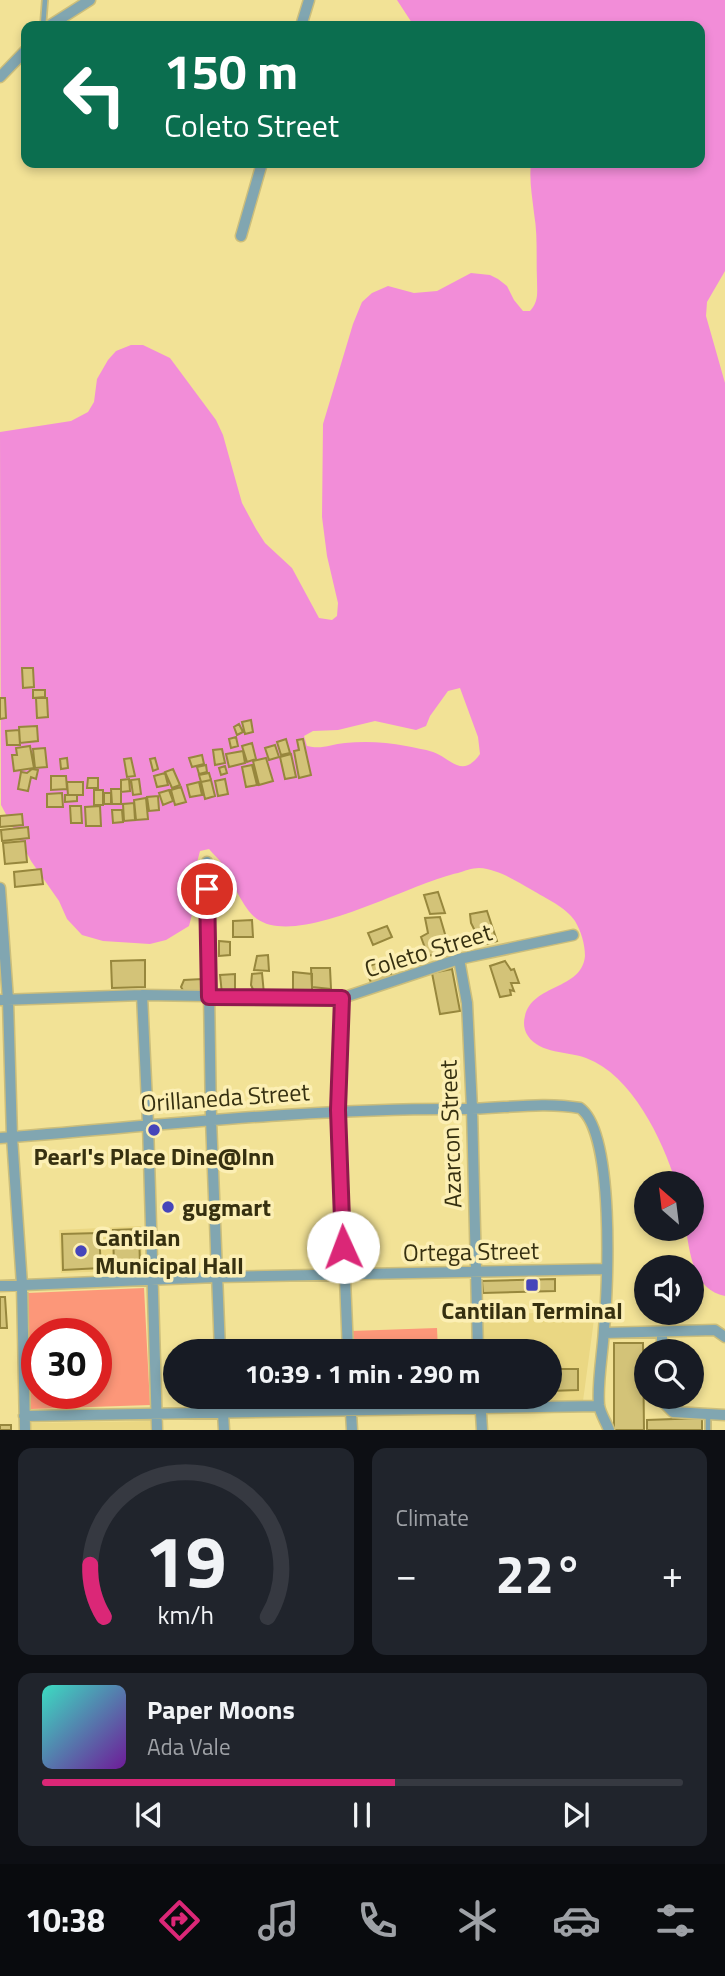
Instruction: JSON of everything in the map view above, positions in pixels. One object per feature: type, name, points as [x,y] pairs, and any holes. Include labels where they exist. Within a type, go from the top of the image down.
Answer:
[{"type":"street","points":[[57,21],[90,0]]},
{"type":"street","points":[[303,21],[309,0]]},
{"type":"street","points":[[0,77],[21,55]]},
{"type":"street","points":[[241,236],[261,168]]},
{"type":"street","points":[[207,862],[211,1119],[219,1339]]},
{"type":"street","points":[[0,888],[4,1000],[22,1285],[25,1430]]},
{"type":"street","name":"Coleto Street","points":[[4,1000],[142,995],[342,998],[459,959],[573,935]]},
{"type":"street","name":"Azarcon Street","points":[[459,959],[467,1003],[477,1339]]},
{"type":"street","points":[[142,995],[149,1124],[158,1430]]},
{"type":"street","points":[[342,998],[338,1110],[347,1339]]},
{"type":"street","name":"Orillaneda Street","points":[[0,1138],[338,1110],[472,1109],[540,1105],[580,1108],[586,1112],[593,1129],[603,1175],[607,1208],[607,1269]]},
{"type":"street","points":[[607,1269],[599,1406],[609,1430]]},
{"type":"street","name":"Ortega Street","points":[[0,1286],[216,1277],[607,1269]]},
{"type":"street","points":[[604,1333],[715,1330],[725,1337]]},
{"type":"street","points":[[662,1332],[662,1339]]},
{"type":"street","points":[[562,1405],[599,1406]]},
{"type":"street","points":[[24,1416],[380,1409]]},
{"type":"street","points":[[480,1409],[482,1430]]},
{"type":"street","points":[[670,1409],[673,1412],[725,1415]]},
{"type":"street","points":[[222,1411],[224,1430]]},
{"type":"street","points":[[351,1411],[352,1430]]},
{"type":"lane","points":[[43,21],[45,0]]},
{"type":"lane","points":[[708,1414],[708,1430]]},
{"type":"shaded area","points":[[397,0],[725,0],[725,271],[707,302],[706,316],[725,383],[725,1296],[704,1284],[704,1255],[691,1255],[688,1241],[704,1241],[704,1171],[671,1171],[643,1110],[618,1079],[602,1066],[586,1058],[540,1046],[528,1036],[524,1019],[529,1006],[537,998],[575,975],[582,967],[585,956],[581,933],[571,916],[561,907],[507,876],[476,868],[437,879],[326,920],[276,926],[257,919],[252,914],[223,865],[209,849],[200,851],[189,926],[166,940],[150,944],[103,941],[82,935],[67,919],[1,805],[0,432],[71,421],[88,412],[94,402],[97,379],[116,351],[131,345],[143,345],[170,358],[216,420],[223,435],[242,503],[256,529],[265,543],[292,568],[319,618],[332,620],[337,616],[338,603],[327,556],[322,517],[323,424],[362,302],[372,293],[388,286],[414,293],[437,291],[471,273],[490,275],[498,279],[507,286],[523,311],[530,311],[535,304],[537,293],[531,168],[705,168],[705,21],[411,21]],"holes":[[[460,688],[478,737],[480,754],[474,761],[462,766],[433,752],[383,743],[360,742],[312,747],[307,746],[304,736],[313,731],[338,730],[375,721],[416,730],[426,726],[448,691]]]},
{"type":"shaded area","points":[[141,1226],[143,1270],[61,1273],[59,1230]]},
{"type":"shaded area","points":[[144,1288],[150,1405],[112,1406],[112,1318],[29,1318],[28,1293]]},
{"type":"shaded area","points":[[595,1312],[583,1401],[562,1401],[562,1339],[483,1339],[482,1314]]},
{"type":"shaded area","points":[[437,1328],[437,1339],[351,1339],[351,1331]]},
{"type":"shaded area","points":[[150,1421],[150,1430],[31,1430],[31,1423]]},
{"type":"building","points":[[22,668],[33,668],[34,687],[23,688]]},
{"type":"building","points":[[33,690],[45,690],[45,697],[33,698]]},
{"type":"building","points":[[0,698],[5,698],[6,718],[0,719]]},
{"type":"building","points":[[36,698],[47,698],[48,717],[37,718]]},
{"type":"building","points":[[251,720],[253,732],[245,734],[242,722]]},
{"type":"building","points":[[239,724],[243,732],[237,735],[234,727]]},
{"type":"building","points":[[37,726],[38,741],[20,743],[19,727]]},
{"type":"building","points":[[19,730],[20,745],[7,745],[6,731]]},
{"type":"building","points":[[236,737],[238,746],[231,748],[229,739]]},
{"type":"building","points":[[286,739],[290,753],[281,755],[277,742]]},
{"type":"building","points":[[303,739],[311,775],[299,778],[294,751],[299,750],[297,740]]},
{"type":"building","points":[[252,743],[256,759],[247,762],[242,746]]},
{"type":"building","points":[[275,745],[279,757],[269,760],[265,748]]},
{"type":"building","points":[[30,746],[34,768],[14,771],[12,755],[17,755],[16,748]]},
{"type":"building","points":[[45,748],[47,767],[35,768],[33,749]]},
{"type":"building","points":[[222,749],[225,763],[215,765],[213,750]]},
{"type":"building","points":[[243,751],[245,763],[229,767],[226,754]]},
{"type":"building","points":[[291,754],[296,777],[285,779],[280,757]]},
{"type":"building","points":[[202,755],[204,764],[192,767],[189,758]]},
{"type":"building","points":[[67,758],[68,768],[61,769],[60,759]]},
{"type":"building","points":[[131,758],[135,776],[127,777],[124,759]]},
{"type":"building","points":[[155,758],[158,769],[153,771],[150,759]]},
{"type":"building","points":[[266,758],[273,781],[259,785],[253,761]]},
{"type":"building","points":[[206,765],[207,772],[199,774],[197,767]]},
{"type":"building","points":[[252,765],[257,785],[246,787],[242,767]]},
{"type":"building","points":[[225,766],[227,773],[221,775],[219,768]]},
{"type":"building","points":[[32,769],[38,770],[36,779],[31,777],[28,791],[18,789],[21,772],[27,773]]},
{"type":"building","points":[[173,769],[180,785],[172,788],[165,772]]},
{"type":"building","points":[[165,773],[168,785],[157,787],[154,776]]},
{"type":"building","points":[[209,773],[211,780],[201,782],[199,775]]},
{"type":"building","points":[[51,776],[66,776],[67,789],[51,790]]},
{"type":"building","points":[[88,778],[98,778],[98,788],[87,788]]},
{"type":"building","points":[[129,779],[130,791],[121,792],[121,780]]},
{"type":"building","points":[[139,779],[141,794],[133,795],[131,780]]},
{"type":"building","points":[[225,779],[228,794],[218,796],[215,781]]},
{"type":"building","points":[[211,780],[215,796],[205,799],[201,782]]},
{"type":"building","points":[[67,782],[83,782],[83,795],[68,795]]},
{"type":"building","points":[[199,782],[202,795],[190,797],[187,785]]},
{"type":"building","points":[[181,787],[186,802],[175,805],[171,790]]},
{"type":"building","points":[[111,789],[121,789],[121,804],[112,804]]},
{"type":"building","points":[[94,790],[103,790],[103,805],[94,805]]},
{"type":"building","points":[[169,790],[173,801],[163,805],[159,793]]},
{"type":"building","points":[[62,793],[63,807],[47,807],[47,794]]},
{"type":"building","points":[[104,793],[111,793],[111,804],[104,804]]},
{"type":"building","points":[[65,795],[77,795],[77,801],[65,802]]},
{"type":"building","points":[[158,796],[159,810],[149,811],[147,797]]},
{"type":"building","points":[[146,798],[148,819],[136,820],[134,800]]},
{"type":"building","points":[[134,803],[135,820],[124,821],[123,804]]},
{"type":"building","points":[[70,806],[81,806],[82,823],[71,823]]},
{"type":"building","points":[[100,806],[101,826],[86,826],[85,807]]},
{"type":"building","points":[[112,810],[122,810],[123,822],[113,823]]},
{"type":"building","points":[[22,814],[23,825],[0,827],[0,816]]},
{"type":"building","points":[[28,827],[29,838],[2,841],[1,830]]},
{"type":"building","points":[[25,841],[27,862],[5,864],[3,843]]},
{"type":"building","points":[[41,869],[43,884],[15,887],[14,872]]},
{"type":"building","points":[[438,892],[445,913],[430,914],[424,895]]},
{"type":"building","points":[[487,911],[497,941],[482,945],[471,923],[470,914]]},
{"type":"building","points":[[440,917],[447,941],[436,945],[440,953],[428,956],[421,937],[428,933],[425,918]]},
{"type":"building","points":[[252,920],[253,937],[233,937],[233,921]]},
{"type":"building","points":[[387,926],[392,937],[373,945],[368,933]]},
{"type":"building","points":[[219,941],[230,942],[230,955],[219,956]]},
{"type":"building","points":[[268,955],[269,971],[254,970],[257,956]]},
{"type":"building","points":[[145,960],[145,987],[112,988],[111,961]]},
{"type":"building","points":[[384,960],[392,976],[372,985],[365,968]]},
{"type":"building","points":[[505,961],[511,970],[514,969],[519,983],[511,983],[514,991],[510,990],[511,995],[500,997],[490,966]]},
{"type":"building","points":[[311,968],[330,968],[331,989],[312,987]]},
{"type":"building","points":[[452,969],[460,1011],[440,1014],[432,973]]},
{"type":"building","points":[[293,972],[312,974],[312,991],[293,993]]},
{"type":"building","points":[[262,973],[264,994],[255,994],[251,985],[252,974]]},
{"type":"building","points":[[235,974],[235,994],[222,994],[220,975]]},
{"type":"building","points":[[202,979],[203,993],[184,992],[181,987],[184,980]]},
{"type":"building","points":[[139,1229],[140,1266],[114,1267],[113,1230]]},
{"type":"building","name":"Cantilan Municipal Hall","points":[[99,1233],[101,1268],[63,1270],[62,1234]]},
{"type":"building","points":[[555,1279],[555,1291],[483,1293],[482,1281]]},
{"type":"building","points":[[0,1297],[5,1297],[7,1328],[0,1328]]},
{"type":"building","points":[[614,1343],[634,1343],[634,1409],[644,1409],[644,1430],[614,1430]]},
{"type":"building","points":[[562,1369],[578,1369],[578,1390],[562,1391]]},
{"type":"building","points":[[702,1418],[702,1430],[647,1430],[647,1420]]},
{"type":"building","points":[[0,1425],[11,1425],[11,1430],[0,1430]]},
{"type":"place","name":"Pearl's Place Dine@Inn","points":[[154,1130]]},
{"type":"place","name":"gugmart","points":[[168,1207]]},
{"type":"place","name":"Cantilan Municipal Hall","points":[[81,1251]]},
{"type":"place","name":"Cantilan Terminal","points":[[532,1285]]},
{"type":"route","points":[[207,889],[209,997],[342,998],[338,1110],[343,1247]]}]
